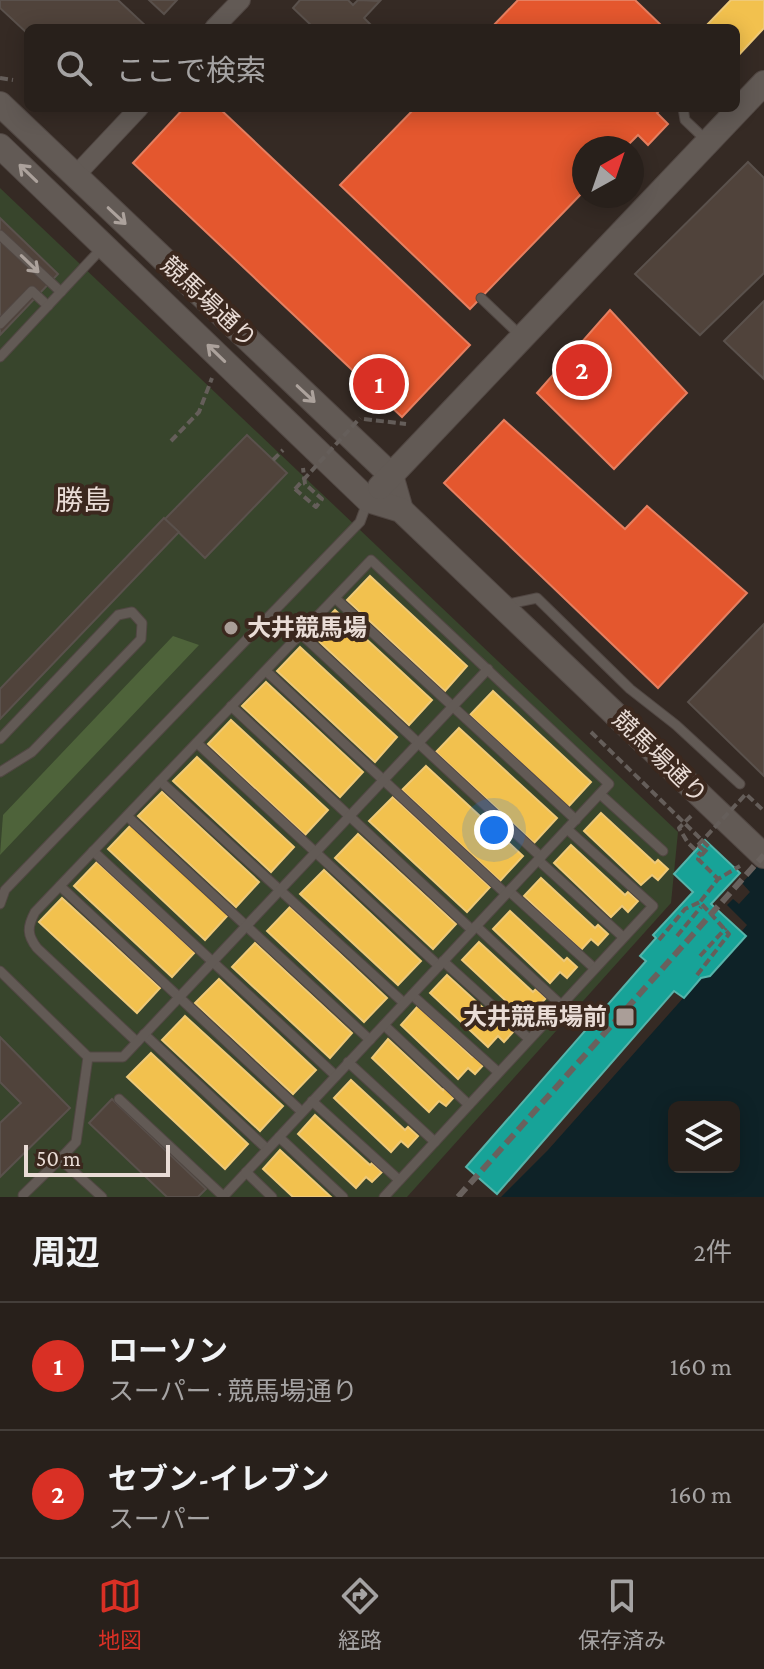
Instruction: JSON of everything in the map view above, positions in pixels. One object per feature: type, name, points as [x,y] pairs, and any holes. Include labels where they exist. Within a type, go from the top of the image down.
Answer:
[{"type":"street","points":[[218,24],[241,0]]},
{"type":"street","points":[[740,106],[764,83]]},
{"type":"street","name":"競馬場通り","points":[[0,104],[391,475]]},
{"type":"street","points":[[75,176],[135,112]]},
{"type":"street","points":[[368,500],[734,112]]},
{"type":"street","name":"競馬場通り","points":[[0,146],[368,500],[401,510],[764,856]]},
{"type":"street","points":[[391,475],[401,510]]},
{"type":"lane","points":[[684,112],[685,120],[708,142]]},
{"type":"lane","points":[[0,235],[61,292]]},
{"type":"lane","points":[[0,357],[105,246]]},
{"type":"lane","points":[[0,324],[32,291],[48,306]]},
{"type":"lane","points":[[481,298],[522,337]]},
{"type":"lane","points":[[0,904],[2,890],[360,522],[368,500]]},
{"type":"lane","points":[[119,1099],[223,1196],[609,784],[371,560],[35,912],[28,925],[30,939],[267,1149]]},
{"type":"lane","points":[[335,598],[576,820]]},
{"type":"lane","points":[[501,605],[537,598],[630,689],[676,725],[740,784]]},
{"type":"lane","points":[[0,739],[118,615],[132,612],[142,623],[141,639],[32,752],[0,772]]},
{"type":"lane","points":[[301,634],[623,937]]},
{"type":"lane","points":[[0,971],[88,1057],[123,1057],[488,669]]},
{"type":"lane","points":[[266,671],[594,968]]},
{"type":"lane","points":[[231,706],[560,1004]]},
{"type":"lane","points":[[197,743],[315,852],[528,1038]]},
{"type":"lane","points":[[160,781],[404,1003]]},
{"type":"lane","points":[[600,794],[663,851]]},
{"type":"lane","points":[[127,816],[370,1040]]},
{"type":"lane","points":[[384,1197],[653,906],[567,829]]},
{"type":"lane","points":[[93,851],[336,1076]]},
{"type":"lane","points":[[60,886],[302,1112]]},
{"type":"lane","points":[[412,995],[498,1072]]},
{"type":"lane","points":[[384,1025],[469,1105]]},
{"type":"lane","points":[[23,1195],[76,1142],[88,1057]]},
{"type":"lane","points":[[348,1062],[435,1142]]},
{"type":"lane","points":[[312,1101],[399,1180]]},
{"type":"lane","points":[[279,1137],[343,1197]]},
{"type":"lane","points":[[60,1159],[102,1197]]},
{"type":"lane","points":[[246,1172],[272,1197]]},
{"type":"path","points":[[0,78],[13,80]]},
{"type":"path","points":[[171,441],[199,412],[212,378]]},
{"type":"path","points":[[303,467],[305,484],[322,499],[316,507],[295,489],[360,418],[406,424]]},
{"type":"path","points":[[273,460],[283,450]]},
{"type":"path","points":[[591,732],[709,847],[698,859],[718,879]]},
{"type":"path","points":[[703,854],[698,845],[746,794],[764,811]]},
{"type":"path","points":[[691,816],[679,828],[703,854]]},
{"type":"path","points":[[677,936],[718,879],[740,866]]},
{"type":"path","points":[[697,975],[726,942],[729,934],[701,905]]},
{"type":"path","points":[[659,940],[685,909],[701,905]]},
{"type":"path","points":[[700,956],[726,928]]},
{"type":"green space","name":"大井競馬場","points":[[0,188],[678,832],[671,903],[407,1197],[0,1197]]},
{"type":"green space","points":[[173,636],[199,645],[0,855],[3,815]]},
{"type":"water","points":[[764,859],[764,1197],[501,1197],[548,1150],[701,978],[710,976],[746,936],[742,931],[747,925],[727,905],[733,899],[739,904],[750,892],[742,883]]},
{"type":"building: 住宅","points":[[731,0],[764,0],[764,28],[740,54],[740,24],[708,24]]},
{"type":"building: 住宅","points":[[370,576],[467,666],[445,691],[347,600]]},
{"type":"building: 住宅","points":[[335,610],[432,700],[409,725],[311,634]]},
{"type":"building: 住宅","points":[[300,647],[397,737],[375,762],[277,671]]},
{"type":"building: 住宅","points":[[266,682],[363,772],[340,797],[242,706]]},
{"type":"building: 住宅","points":[[493,691],[591,782],[568,807],[470,715]]},
{"type":"building: 住宅","points":[[231,720],[328,810],[305,835],[208,744]]},
{"type":"building: 住宅","points":[[459,728],[557,818],[534,843],[436,752]]},
{"type":"building: 住宅","points":[[197,757],[294,847],[271,872],[173,781]]},
{"type":"building: 住宅","points":[[426,766],[523,856],[500,881],[402,790]]},
{"type":"building: 住宅","points":[[162,792],[259,882],[236,907],[138,816]]},
{"type":"building: 住宅","points":[[393,797],[490,887],[467,912],[369,821]]},
{"type":"building: 住宅","points":[[601,813],[655,863],[658,860],[668,869],[658,880],[652,875],[641,885],[584,831]]},
{"type":"building: 住宅","points":[[131,825],[228,915],[205,940],[108,849]]},
{"type":"building: 住宅","points":[[358,834],[456,924],[433,949],[335,858]]},
{"type":"building: 住宅","points":[[571,845],[625,895],[628,892],[638,901],[628,912],[622,906],[611,917],[554,863]]},
{"type":"building: 住宅","points":[[97,862],[195,952],[172,977],[74,886]]},
{"type":"building: 住宅","points":[[324,870],[421,961],[398,985],[300,894]]},
{"type":"building: 住宅","points":[[541,878],[595,928],[598,925],[608,934],[598,945],[591,939],[581,950],[524,896]]},
{"type":"building: 住宅","points":[[62,898],[160,988],[137,1013],[39,922]]},
{"type":"building: 住宅","points":[[290,907],[387,998],[364,1022],[267,931]]},
{"type":"building: 住宅","points":[[510,911],[564,961],[567,958],[577,967],[567,978],[560,972],[550,983],[493,929]]},
{"type":"building: 住宅","points":[[479,942],[533,992],[536,989],[546,998],[536,1009],[530,1003],[520,1014],[462,960]]},
{"type":"building: 住宅","points":[[255,943],[352,1033],[330,1058],[232,967]]},
{"type":"building: 住宅","points":[[447,975],[502,1025],[504,1022],[514,1031],[504,1042],[498,1036],[488,1047],[430,993]]},
{"type":"building: 住宅","points":[[219,979],[316,1070],[293,1094],[195,1003]]},
{"type":"building: 住宅","points":[[418,1006],[472,1057],[475,1054],[485,1063],[475,1074],[468,1068],[458,1079],[401,1025]]},
{"type":"building: 住宅","points":[[185,1016],[283,1106],[260,1131],[162,1040]]},
{"type":"building: 住宅","points":[[388,1039],[443,1090],[445,1086],[455,1096],[446,1106],[439,1101],[429,1112],[372,1058]]},
{"type":"building: 住宅","points":[[151,1053],[248,1144],[225,1169],[127,1077]]},
{"type":"building: 住宅","points":[[351,1080],[405,1130],[408,1127],[418,1136],[408,1147],[401,1141],[391,1152],[334,1098]]},
{"type":"building: 住宅","points":[[315,1115],[370,1165],[372,1163],[382,1172],[372,1182],[366,1177],[356,1188],[298,1134]]},
{"type":"building: 住宅","points":[[280,1150],[331,1197],[293,1197],[263,1169]]},
{"type":"building: 商業","points":[[518,0],[635,0],[660,24],[495,24]]},
{"type":"building: 商業","points":[[180,112],[223,112],[470,345],[402,417],[133,163]]},
{"type":"building: 商業","points":[[411,112],[658,112],[668,124],[648,145],[644,136],[638,135],[572,136],[572,203],[470,309],[340,185]]},
{"type":"building: 商業","points":[[610,310],[687,393],[614,469],[537,393]]},
{"type":"building: 商業","points":[[504,420],[625,529],[647,506],[747,593],[658,688],[444,483]]},
{"type":"building: 公共","name":"大井競馬場前","points":[[705,840],[740,873],[711,904],[746,936],[710,976],[701,978],[684,998],[674,991],[497,1194],[466,1167],[646,961],[640,956],[656,938],[653,935],[693,892],[674,874]]},
{"type":"building: その他","points":[[0,0],[118,0],[144,24],[24,24],[24,30],[0,8]]},
{"type":"building: その他","points":[[149,0],[177,0],[164,14]]},
{"type":"building: その他","points":[[300,0],[348,0],[353,5],[358,0],[380,1],[364,18],[370,24],[310,24],[293,8]]},
{"type":"building: その他","points":[[748,162],[764,178],[764,273],[700,335],[635,274]]},
{"type":"building: その他","points":[[0,218],[58,274],[0,335]]},
{"type":"building: その他","points":[[764,301],[764,379],[724,341]]},
{"type":"building: その他","points":[[247,435],[287,473],[205,558],[165,519]]},
{"type":"building: その他","points":[[164,518],[179,532],[0,719],[0,689]]},
{"type":"building: その他","points":[[764,624],[764,776],[688,702]]},
{"type":"building: その他","points":[[0,1037],[70,1108],[0,1177],[0,1123],[21,1103],[0,1082]]},
{"type":"building: その他","points":[[112,1099],[206,1189],[198,1197],[167,1197],[89,1123]]},
{"type":"railway","points":[[458,1197],[764,855]]},
{"type":"place","name":"セブン-イレブン","points":[[582,370]]},
{"type":"place","name":"ローソン","points":[[379,384]]},
{"type":"place","name":"大井競馬場","points":[[231,628]]},
{"type":"place","name":"大井競馬場前","points":[[625,1017]]},
{"type":"district","name":"勝島","points":[[83,500]]}]
